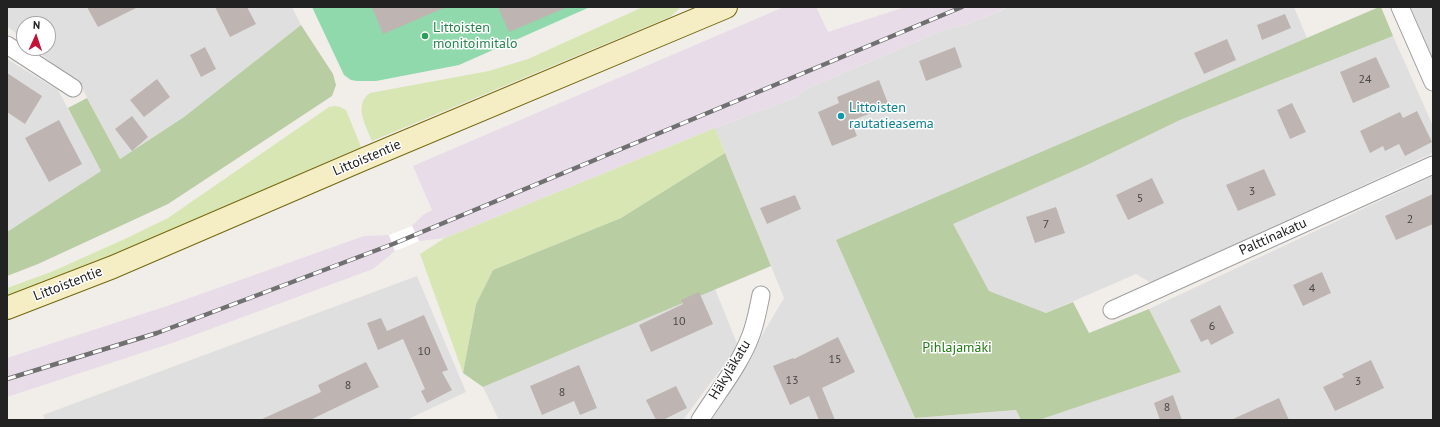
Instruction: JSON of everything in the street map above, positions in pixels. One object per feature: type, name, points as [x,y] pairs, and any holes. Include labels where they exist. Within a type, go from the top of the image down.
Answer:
[{"type":"street","name":"Littoistentie","points":[[7,308],[113,267],[357,162],[726,7]]},
{"type":"street","points":[[1400,7],[1433,82]]},
{"type":"street","points":[[7,45],[73,88]]},
{"type":"street","name":"Palttinakatu","points":[[1112,310],[1433,165]]},
{"type":"street","name":"Häkyläkatu","points":[[700,420],[743,352],[751,335],[761,295]]},
{"type":"shaded area","points":[[7,7],[292,7],[301,25],[184,117],[120,159],[82,88],[44,56],[56,56],[56,16],[16,16],[16,33],[7,26]]},
{"type":"shaded area","points":[[784,7],[816,7],[828,32],[905,7],[1008,7],[969,24],[946,29],[804,90],[799,96],[715,128],[445,238],[419,241],[412,226],[423,215],[432,210],[413,166]]},
{"type":"shaded area","points":[[1009,7],[1294,7],[1307,38],[837,240],[915,418],[1016,410],[1021,420],[712,420],[784,298],[715,128],[799,96],[804,90],[946,29],[969,24]]},
{"type":"shaded area","points":[[1410,7],[1433,7],[1433,58]]},
{"type":"shaded area","points":[[1393,36],[1433,126],[1433,150],[1431,154],[1151,283],[1136,274],[1046,313],[989,291],[952,224],[1085,166],[1180,120]]},
{"type":"shaded area","points":[[7,59],[58,90],[101,171],[7,232]]},
{"type":"shaded area","points":[[1433,176],[1433,420],[1039,420],[1181,372],[1149,309]]},
{"type":"shaded area","points":[[389,235],[395,251],[373,269],[178,341],[7,397],[7,358],[167,306],[364,236]]},
{"type":"shaded area","points":[[417,276],[466,392],[406,420],[45,420],[43,415]]},
{"type":"shaded area","points":[[715,289],[738,346],[683,420],[499,420],[483,387]]},
{"type":"green space","name":"Littoisten monitoimitalo","points":[[312,7],[590,7],[459,65],[376,81],[357,81],[351,80],[344,75]]},
{"type":"green space","points":[[643,7],[681,7],[670,17],[372,141],[362,116],[362,103],[370,93],[489,71],[528,59]]},
{"type":"green space","name":"Pihlajamäki","points":[[1381,7],[1393,36],[1180,120],[1085,166],[953,224],[989,291],[1046,313],[1073,302],[1089,333],[1149,309],[1181,372],[1039,420],[1021,420],[1016,410],[915,418],[836,240]]},
{"type":"green space","points":[[301,25],[333,74],[336,85],[332,96],[168,204],[38,264],[7,276],[7,232],[101,171],[68,108],[87,98],[120,159],[184,117]]},
{"type":"green space","points":[[335,106],[346,110],[361,147],[58,280],[7,299],[7,288],[51,272],[168,218],[329,107]]},
{"type":"green space","points":[[715,128],[725,153],[621,218],[493,270],[476,304],[463,373],[420,254],[445,238]]},
{"type":"green space","points":[[725,153],[771,266],[483,387],[463,373],[476,304],[493,270],[621,218]]},
{"type":"pier","points":[[412,226],[419,241],[395,251],[389,235]]},
{"type":"building","points":[[87,7],[138,7],[98,27]]},
{"type":"building","points":[[215,7],[247,7],[256,24],[230,37]]},
{"type":"building","points":[[372,7],[446,7],[383,34]]},
{"type":"building","points":[[498,7],[568,7],[509,32]]},
{"type":"building","points":[[1285,14],[1291,28],[1262,40],[1257,25]]},
{"type":"building","points":[[1227,39],[1236,60],[1204,74],[1194,53]]},
{"type":"building","points":[[205,47],[216,69],[201,77],[190,55]]},
{"type":"building","points":[[955,47],[962,67],[926,81],[919,61]]},
{"type":"building","points":[[1376,57],[1390,87],[1353,103],[1340,72]]},
{"type":"building","points":[[7,73],[42,96],[25,124],[7,112]]},
{"type":"building","points":[[157,79],[170,97],[144,117],[130,100]]},
{"type":"building","name":"Littoisten rautatieasema","points":[[879,80],[889,106],[851,121],[857,136],[832,146],[818,112],[839,103],[837,97]]},
{"type":"building","points":[[1292,103],[1306,132],[1290,139],[1277,110]]},
{"type":"building","points":[[1417,111],[1432,142],[1405,156],[1399,144],[1385,151],[1383,146],[1370,153],[1360,131],[1400,112],[1403,118]]},
{"type":"building","points":[[132,116],[148,137],[132,151],[115,129]]},
{"type":"building","points":[[59,120],[82,164],[49,182],[25,138]]},
{"type":"building","points":[[1264,169],[1276,195],[1238,211],[1226,185]]},
{"type":"building","points":[[1152,178],[1164,203],[1128,220],[1116,195]]},
{"type":"building","points":[[1433,194],[1433,224],[1396,240],[1385,216]]},
{"type":"building","points":[[795,195],[801,209],[767,224],[760,208]]},
{"type":"building","points":[[1056,207],[1065,233],[1035,243],[1026,217]]},
{"type":"building","points":[[1322,272],[1331,293],[1303,306],[1293,285]]},
{"type":"building","points":[[699,292],[713,324],[651,352],[639,325],[683,304],[681,300]]},
{"type":"building","points":[[1220,305],[1234,333],[1211,345],[1208,339],[1201,342],[1190,320]]},
{"type":"building","points":[[424,315],[448,370],[442,372],[452,390],[427,403],[421,391],[425,389],[403,339],[378,350],[367,323],[381,318],[387,331]]},
{"type":"building","points":[[838,337],[855,372],[822,388],[835,420],[819,420],[809,396],[790,405],[773,366],[793,358],[794,359]]},
{"type":"building","points":[[1371,360],[1384,388],[1335,411],[1323,387],[1344,377],[1342,374]]},
{"type":"building","points":[[366,362],[379,387],[310,420],[260,420],[321,392],[318,385]]},
{"type":"building","points":[[579,365],[597,408],[580,415],[574,401],[542,415],[530,386]]},
{"type":"building","points":[[676,386],[687,408],[663,420],[656,420],[646,400]]},
{"type":"building","points":[[1173,395],[1182,420],[1160,420],[1154,403]]},
{"type":"building","points":[[1279,398],[1289,420],[1231,420]]},
{"type":"railway","points":[[7,379],[157,333],[393,244],[962,7]]},
{"type":"place","name":"Littoisten monitoimitalo","points":[[425,36]]},
{"type":"place","name":"Littoisten rautatieasema","points":[[841,116]]}]
